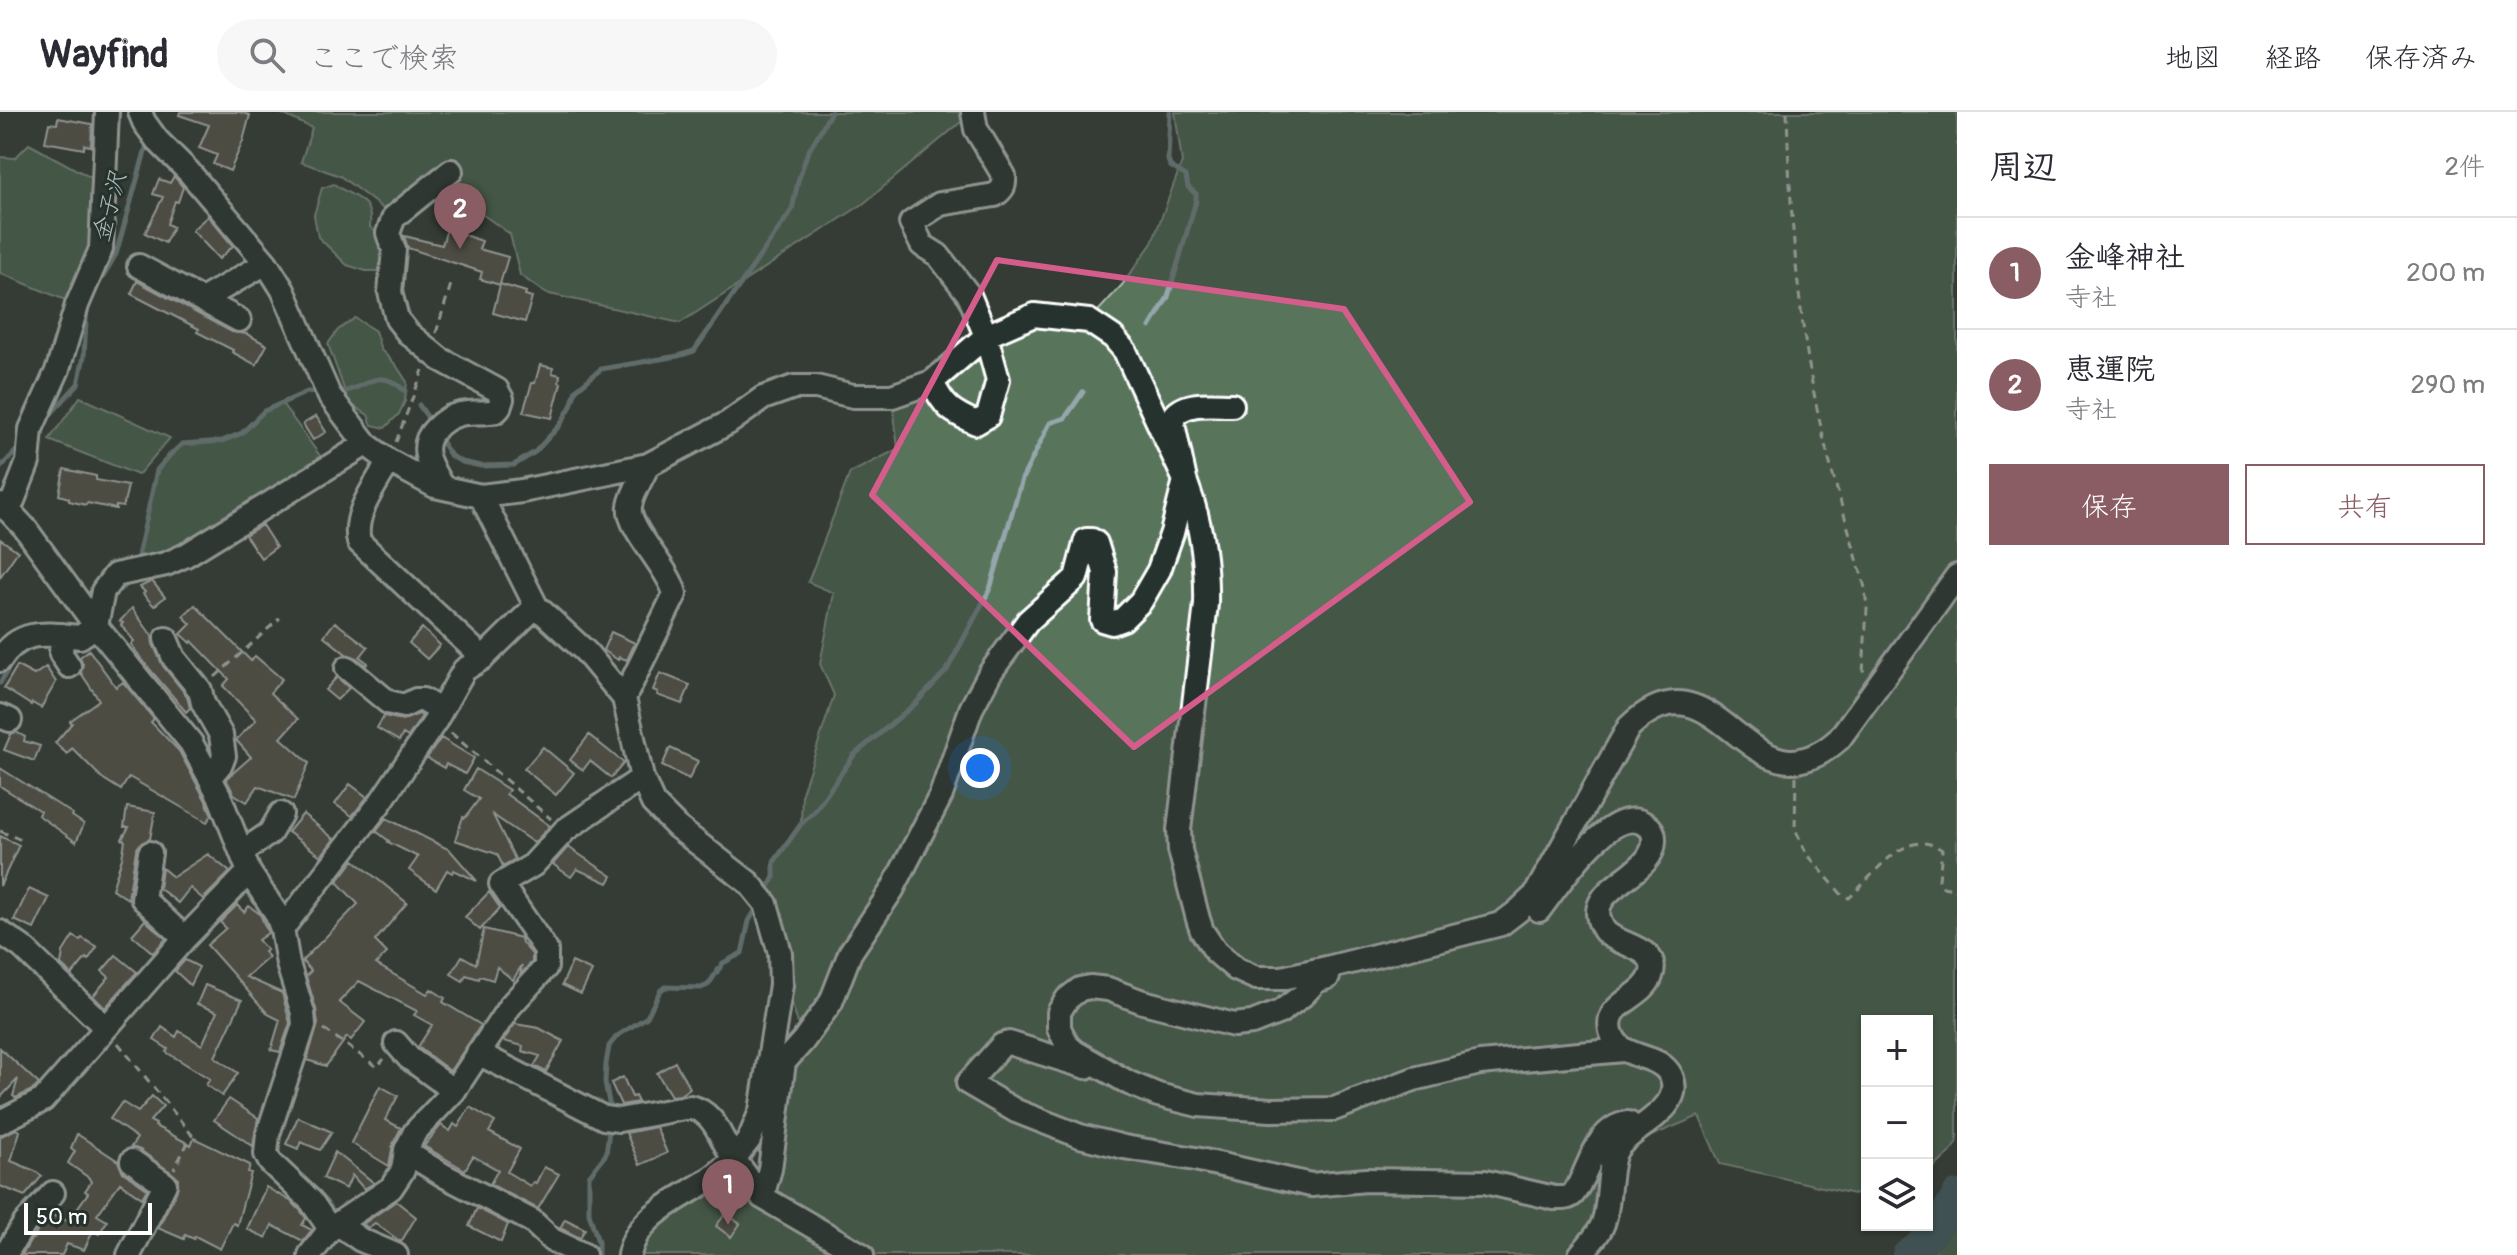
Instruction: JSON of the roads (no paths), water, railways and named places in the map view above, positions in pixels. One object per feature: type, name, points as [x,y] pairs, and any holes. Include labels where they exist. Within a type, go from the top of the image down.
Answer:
[{"type":"street","points":[[396,1255],[334,1226],[270,1162],[266,1154],[268,1134],[304,1025],[276,913],[246,862],[210,777],[191,743],[99,630],[25,528],[5,508],[28,462],[30,440],[58,369],[77,305],[101,249],[108,112],[147,125],[266,263],[283,290],[327,391],[366,444],[389,461],[442,487],[481,496],[522,491],[648,465],[728,423],[763,398],[794,387],[816,387],[853,396],[892,396],[932,382],[986,336],[1034,315],[1089,321],[1102,328],[1125,351],[1185,480],[1159,570],[1141,601],[1123,619],[1112,623],[1102,620],[1105,572],[1096,543],[1086,540],[1076,578],[1028,621],[990,673],[971,709],[941,795],[892,890],[850,953],[831,1002],[784,1062],[770,1169],[762,1197]]},
{"type":"street","points":[[932,382],[942,402],[954,413],[976,423],[988,416],[998,380],[986,336],[969,295],[938,255],[922,245],[911,223],[940,204],[995,195],[1002,190],[1004,176],[976,129],[973,112]]},
{"type":"street","points":[[442,487],[427,459],[425,448],[428,436],[442,422],[456,415],[496,411],[502,399],[497,390],[440,359],[408,333],[397,319],[390,292],[394,250],[388,233],[394,217],[451,171]]},
{"type":"street","points":[[202,300],[266,263]]},
{"type":"street","points":[[139,266],[239,320]]},
{"type":"street","points":[[1232,405],[1191,406],[1178,410],[1172,419],[1185,480],[1200,526],[1207,570],[1206,604],[1179,830],[1180,850],[1202,931],[1216,952],[1245,974],[1256,978],[1282,978],[1501,924],[1535,895],[1629,727],[1654,708],[1674,703],[1703,708],[1755,749],[1781,760],[1796,761],[1820,754],[1831,747],[1860,711],[1957,576]]},
{"type":"street","points":[[99,630],[103,591],[115,575],[166,564],[186,555],[366,444]]},
{"type":"street","points":[[389,461],[358,518],[356,530],[359,542],[483,658]]},
{"type":"street","points":[[624,698],[675,594],[672,581],[630,520],[630,506],[648,465]]},
{"type":"street","points":[[481,496],[536,606],[586,652],[624,698],[642,778],[653,803],[667,818],[749,883],[762,899],[780,953],[781,985],[761,1111],[749,1140],[734,1159],[713,1177],[646,1222],[636,1235],[629,1255]]},
{"type":"street","points":[[282,929],[378,805],[439,716],[464,670],[483,658],[536,606]]},
{"type":"street","points":[[0,660],[9,647],[40,633],[64,648],[80,637],[99,630]]},
{"type":"street","points":[[166,639],[174,658],[200,690],[203,703],[221,735],[224,756],[210,777]]},
{"type":"street","points":[[347,668],[388,702],[404,706],[423,700],[439,716]]},
{"type":"street","points":[[310,1255],[334,1226],[391,1188],[403,1170],[406,1152],[415,1132],[454,1091],[510,1006],[546,967],[546,950],[501,884],[533,865],[565,830],[642,778]]},
{"type":"street","points":[[0,1122],[43,1100],[185,938],[270,833],[281,814]]},
{"type":"street","points":[[1501,924],[1512,929],[1522,926],[1535,915],[1590,845],[1620,822],[1631,820],[1648,825],[1653,831],[1652,854],[1644,865],[1606,893],[1600,910],[1603,929],[1609,935],[1633,945],[1652,963],[1651,978],[1645,986],[1612,1014],[1611,1030],[1618,1046],[1656,1061],[1670,1075],[1673,1083],[1669,1102],[1662,1111],[1615,1151],[1605,1220],[1580,1255]]},
{"type":"street","points":[[150,853],[143,899],[185,938]]},
{"type":"street","points":[[0,932],[22,947],[106,1028]]},
{"type":"street","points":[[1327,968],[1328,977],[1316,981],[1280,1012],[1243,1025],[1223,1024],[1108,989],[1090,987],[1080,989],[1067,999],[1058,1020],[1059,1028],[1067,1045],[1129,1083],[1176,1101],[1271,1110],[1334,1109],[1414,1079],[1480,1063],[1623,1050]]},
{"type":"street","points":[[396,1043],[409,1058],[454,1091]]},
{"type":"street","points":[[1095,1062],[1088,1067],[1009,1043],[1002,1045],[968,1083],[1016,1111],[1080,1136],[1311,1185],[1366,1180],[1485,1182],[1565,1198],[1573,1193],[1593,1151],[1616,1127],[1628,1123],[1638,1129]]},
{"type":"street","points":[[478,1053],[611,1119],[690,1107],[700,1109],[713,1120],[724,1145],[762,1197],[862,1255]]},
{"type":"street","points":[[406,1152],[532,1221],[552,1240],[584,1255]]},
{"type":"street","points":[[129,1255],[165,1184],[132,1161]]},
{"type":"street","points":[[5,1255],[25,1223],[53,1193]]},
{"type":"waterway","points":[[439,438],[451,456],[462,462],[481,466],[514,465],[535,452],[560,425],[576,390],[601,369],[694,351],[792,210],[807,154],[831,112]]},
{"type":"waterway","points":[[1150,327],[1168,297],[1196,201],[1196,194],[1188,187],[1186,176],[1170,166],[1168,160],[1170,112]]},
{"type":"waterway","name":"金子沢","points":[[94,292],[116,254],[148,141]]},
{"type":"waterway","name":"金子沢","points":[[47,418],[78,384],[84,356],[87,305]]},
{"type":"waterway","points":[[337,393],[378,379],[386,379],[405,391]]},
{"type":"waterway","points":[[136,565],[157,470],[170,455],[182,444],[222,441],[242,433],[264,411],[307,392],[319,392]]},
{"type":"waterway","points":[[765,894],[774,877],[774,862],[854,755],[916,703],[947,670],[990,589],[1022,479],[1050,423],[1065,418],[1083,392]]},
{"type":"waterway","points":[[419,405],[433,425]]},
{"type":"waterway","name":"金子沢","points":[[0,468],[21,446]]},
{"type":"waterway","points":[[112,595],[130,582]]},
{"type":"waterway","points":[[0,683],[13,660],[31,647]]},
{"type":"waterway","points":[[611,1113],[605,1082],[609,1046],[617,1036],[647,1017],[665,987],[701,988],[708,985],[723,963],[742,953],[749,921],[758,906]]},
{"type":"waterway","points":[[598,1255],[598,1242],[589,1213],[589,1176],[606,1154],[610,1123]]},
{"type":"waterway","points":[[1907,1255],[1936,1228],[1957,1195]]},
{"type":"place","name":"恵運院","points":[[460,249]]},
{"type":"place","name":"金峰神社","points":[[728,1225]]}]
